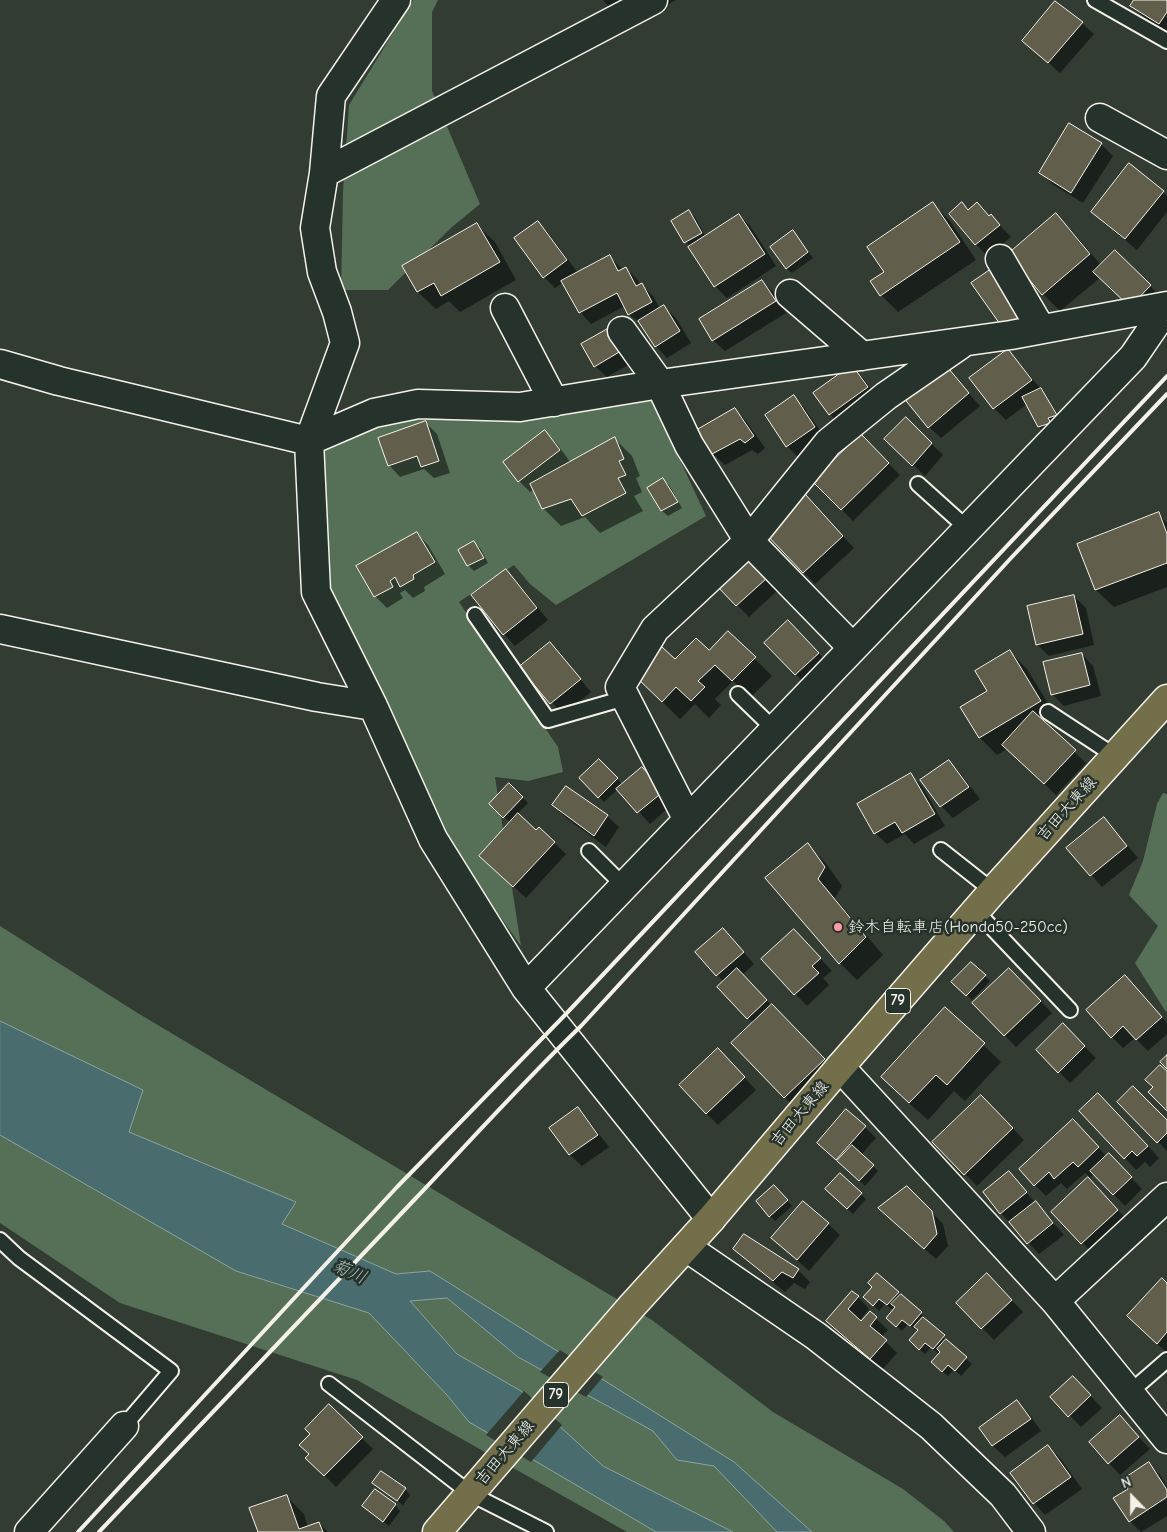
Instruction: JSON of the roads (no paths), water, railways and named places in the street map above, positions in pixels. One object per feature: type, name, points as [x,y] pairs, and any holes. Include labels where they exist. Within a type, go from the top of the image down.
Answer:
[{"type":"main road","name":"吉田大東線","points":[[437,1532],[632,1306],[711,1219],[840,1066],[1167,699]]},
{"type":"street","points":[[396,0],[331,96],[324,173],[315,228],[322,272],[346,343],[309,441],[316,592],[373,706],[433,839],[526,988],[711,1219]]},
{"type":"street","points":[[324,173],[654,0]]},
{"type":"street","points":[[1100,118],[1167,155]]},
{"type":"street","points":[[1000,259],[1041,329]]},
{"type":"street","points":[[790,294],[862,356]]},
{"type":"street","points":[[0,364],[59,381],[309,441],[374,413],[418,404],[520,407],[660,384],[966,341],[1167,307]]},
{"type":"street","points":[[526,988],[1133,357],[1167,307]]},
{"type":"street","points":[[505,308],[554,402]]},
{"type":"street","points":[[622,332],[660,384],[689,445],[749,541],[853,648]]},
{"type":"street","points":[[688,820],[620,687],[655,629],[749,541],[828,443],[886,396],[966,341]]},
{"type":"street","points":[[0,629],[317,697],[373,706]]},
{"type":"street","points":[[840,1066],[1055,1301],[1167,1439]]},
{"type":"street","points":[[1055,1301],[1167,1197]]},
{"type":"street","points":[[686,1247],[816,1336],[931,1426],[1003,1495],[1032,1532]]},
{"type":"street","points":[[29,1532],[124,1426]]},
{"type":"lane","points":[[1094,0],[1167,41]]},
{"type":"lane","points":[[918,484],[968,529]]},
{"type":"lane","points":[[475,615],[548,720],[625,698]]},
{"type":"lane","points":[[738,694],[775,730]]},
{"type":"lane","points":[[1048,712],[1115,756]]},
{"type":"lane","points":[[941,850],[985,902],[1070,1010]]},
{"type":"lane","points":[[590,852],[624,886]]},
{"type":"lane","points":[[0,1240],[19,1258],[171,1371],[124,1426]]},
{"type":"lane","points":[[1129,1393],[1167,1360]]},
{"type":"lane","points":[[329,1384],[475,1488],[546,1532]]},
{"type":"water","name":"菊川","points":[[0,1021],[143,1090],[129,1132],[296,1202],[282,1224],[396,1274],[430,1271],[734,1462],[812,1532],[777,1532],[714,1466],[677,1460],[653,1431],[518,1357],[447,1298],[410,1301],[457,1354],[521,1391],[603,1466],[733,1532],[656,1532],[469,1422],[447,1395],[369,1313],[236,1271],[0,1135]]},
{"type":"railway","points":[[78,1532],[397,1187],[564,1016],[1167,376]]},
{"type":"railway","points":[[99,1532],[518,1089],[581,1026],[1011,558],[1167,394]]},
{"type":"place","name":"鈴木自転車店(Honda50-250cc)","points":[[838,927]]}]
